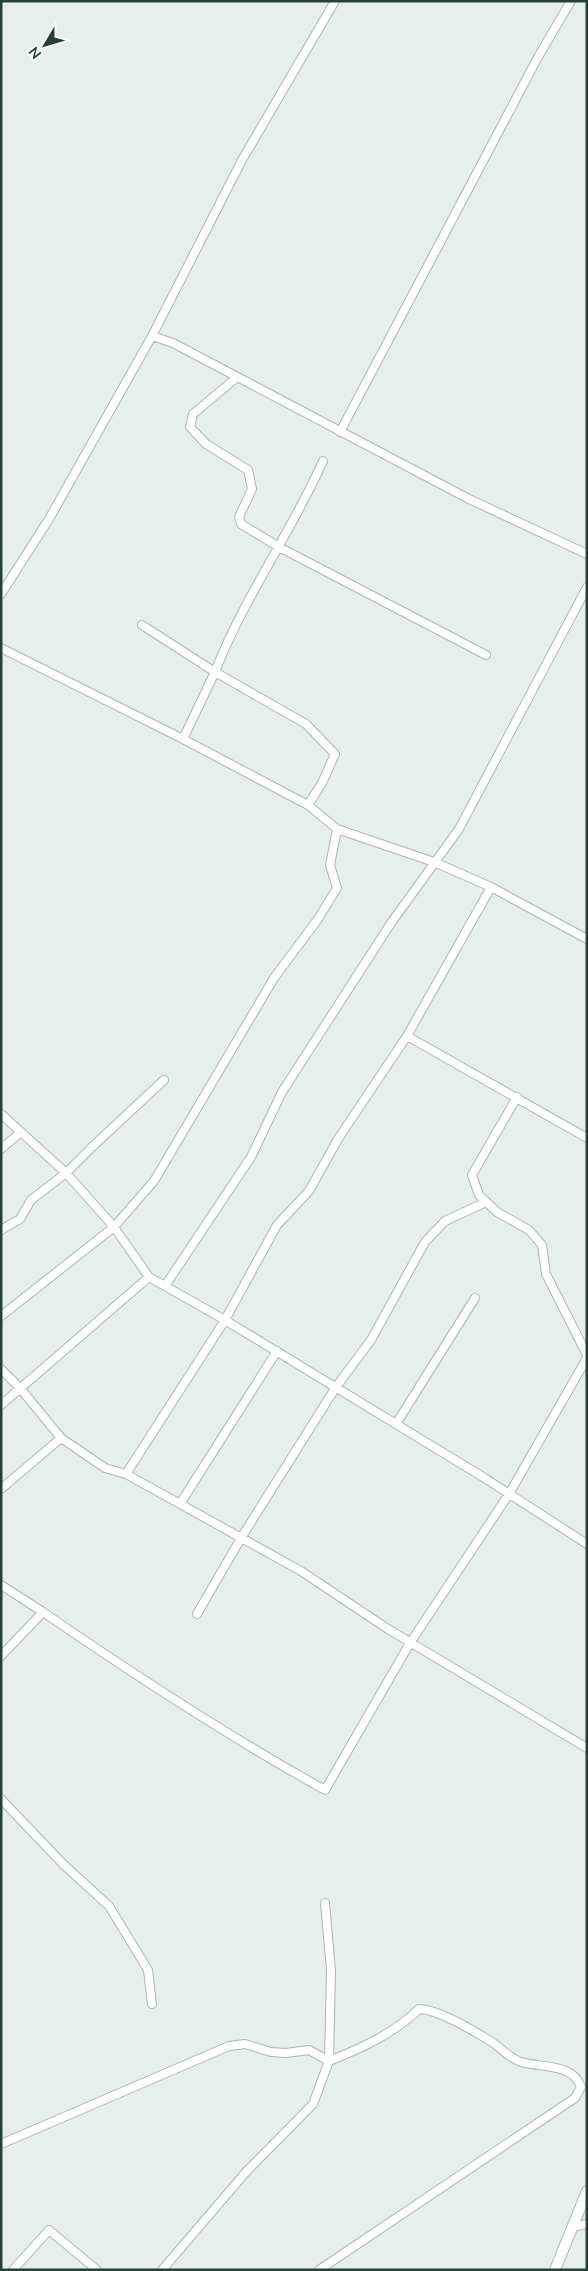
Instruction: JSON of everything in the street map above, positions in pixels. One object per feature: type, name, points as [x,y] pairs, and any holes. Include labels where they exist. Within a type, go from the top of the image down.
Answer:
[{"type":"main road","points":[[555,2270],[587,2191]]},
{"type":"street","points":[[1,594],[49,519],[152,336],[242,160],[335,1]]},
{"type":"street","points":[[340,432],[538,57],[571,1]]},
{"type":"street","points":[[152,336],[173,343],[236,378],[469,499],[587,554]]},
{"type":"street","points":[[236,378],[193,414],[190,427],[206,444],[248,470],[252,488],[239,517],[241,524],[279,547],[486,655]]},
{"type":"street","points":[[183,739],[215,672],[324,461]]},
{"type":"street","points":[[165,1286],[252,1157],[282,1092],[391,923],[459,829],[587,587]]},
{"type":"street","points":[[142,625],[215,672],[306,724],[335,754],[322,784],[308,805]]},
{"type":"street","points":[[1,648],[183,739],[308,805],[337,829],[434,862],[491,887],[587,940]]},
{"type":"street","points":[[1,1316],[114,1227],[154,1182],[274,978],[318,919],[337,888],[330,865],[337,829]]},
{"type":"street","points":[[126,1474],[225,1320],[277,1225],[309,1191],[338,1138],[407,1036],[491,887]]},
{"type":"street","points":[[407,1036],[587,1138]]},
{"type":"street","points":[[1,1230],[20,1219],[31,1200],[66,1173],[92,1146],[164,1080]]},
{"type":"street","points":[[1,1585],[160,1693],[250,1749],[325,1790],[410,1643],[509,1494],[587,1356],[546,1274],[542,1245],[529,1230],[497,1212],[479,1196],[472,1175],[516,1097]]},
{"type":"street","points":[[1,1114],[66,1173],[114,1227],[149,1277],[336,1387],[587,1544]]},
{"type":"street","points":[[1,1149],[21,1132]]},
{"type":"street","points":[[197,1614],[241,1538],[336,1387],[371,1340],[425,1242],[444,1221],[486,1202]]},
{"type":"street","points":[[1,1404],[149,1277]]},
{"type":"street","points":[[396,1424],[476,1298]]},
{"type":"street","points":[[180,1504],[277,1352]]},
{"type":"street","points":[[1,1369],[20,1388],[61,1438],[105,1468],[126,1474],[301,1571],[410,1643],[587,1748]]},
{"type":"street","points":[[1,1489],[61,1438]]},
{"type":"street","points":[[1,1656],[43,1612]]},
{"type":"street","points":[[1,1799],[63,1864],[110,1906],[148,1970],[152,2004]]},
{"type":"street","points":[[162,2270],[246,2172],[313,2104],[329,2062],[331,1970],[325,1903]]},
{"type":"street","points":[[319,2270],[575,2098],[581,2087],[579,2081],[568,2071],[520,2061],[507,2055],[473,2030],[428,2009],[419,2008],[403,2024],[364,2047],[329,2062]]},
{"type":"street","points":[[1,2144],[229,2046],[244,2044],[270,2052],[286,2053],[309,2050],[329,2062]]},
{"type":"street","points":[[572,2227],[587,2224]]},
{"type":"street","points":[[13,2270],[49,2230],[97,2270]]}]
